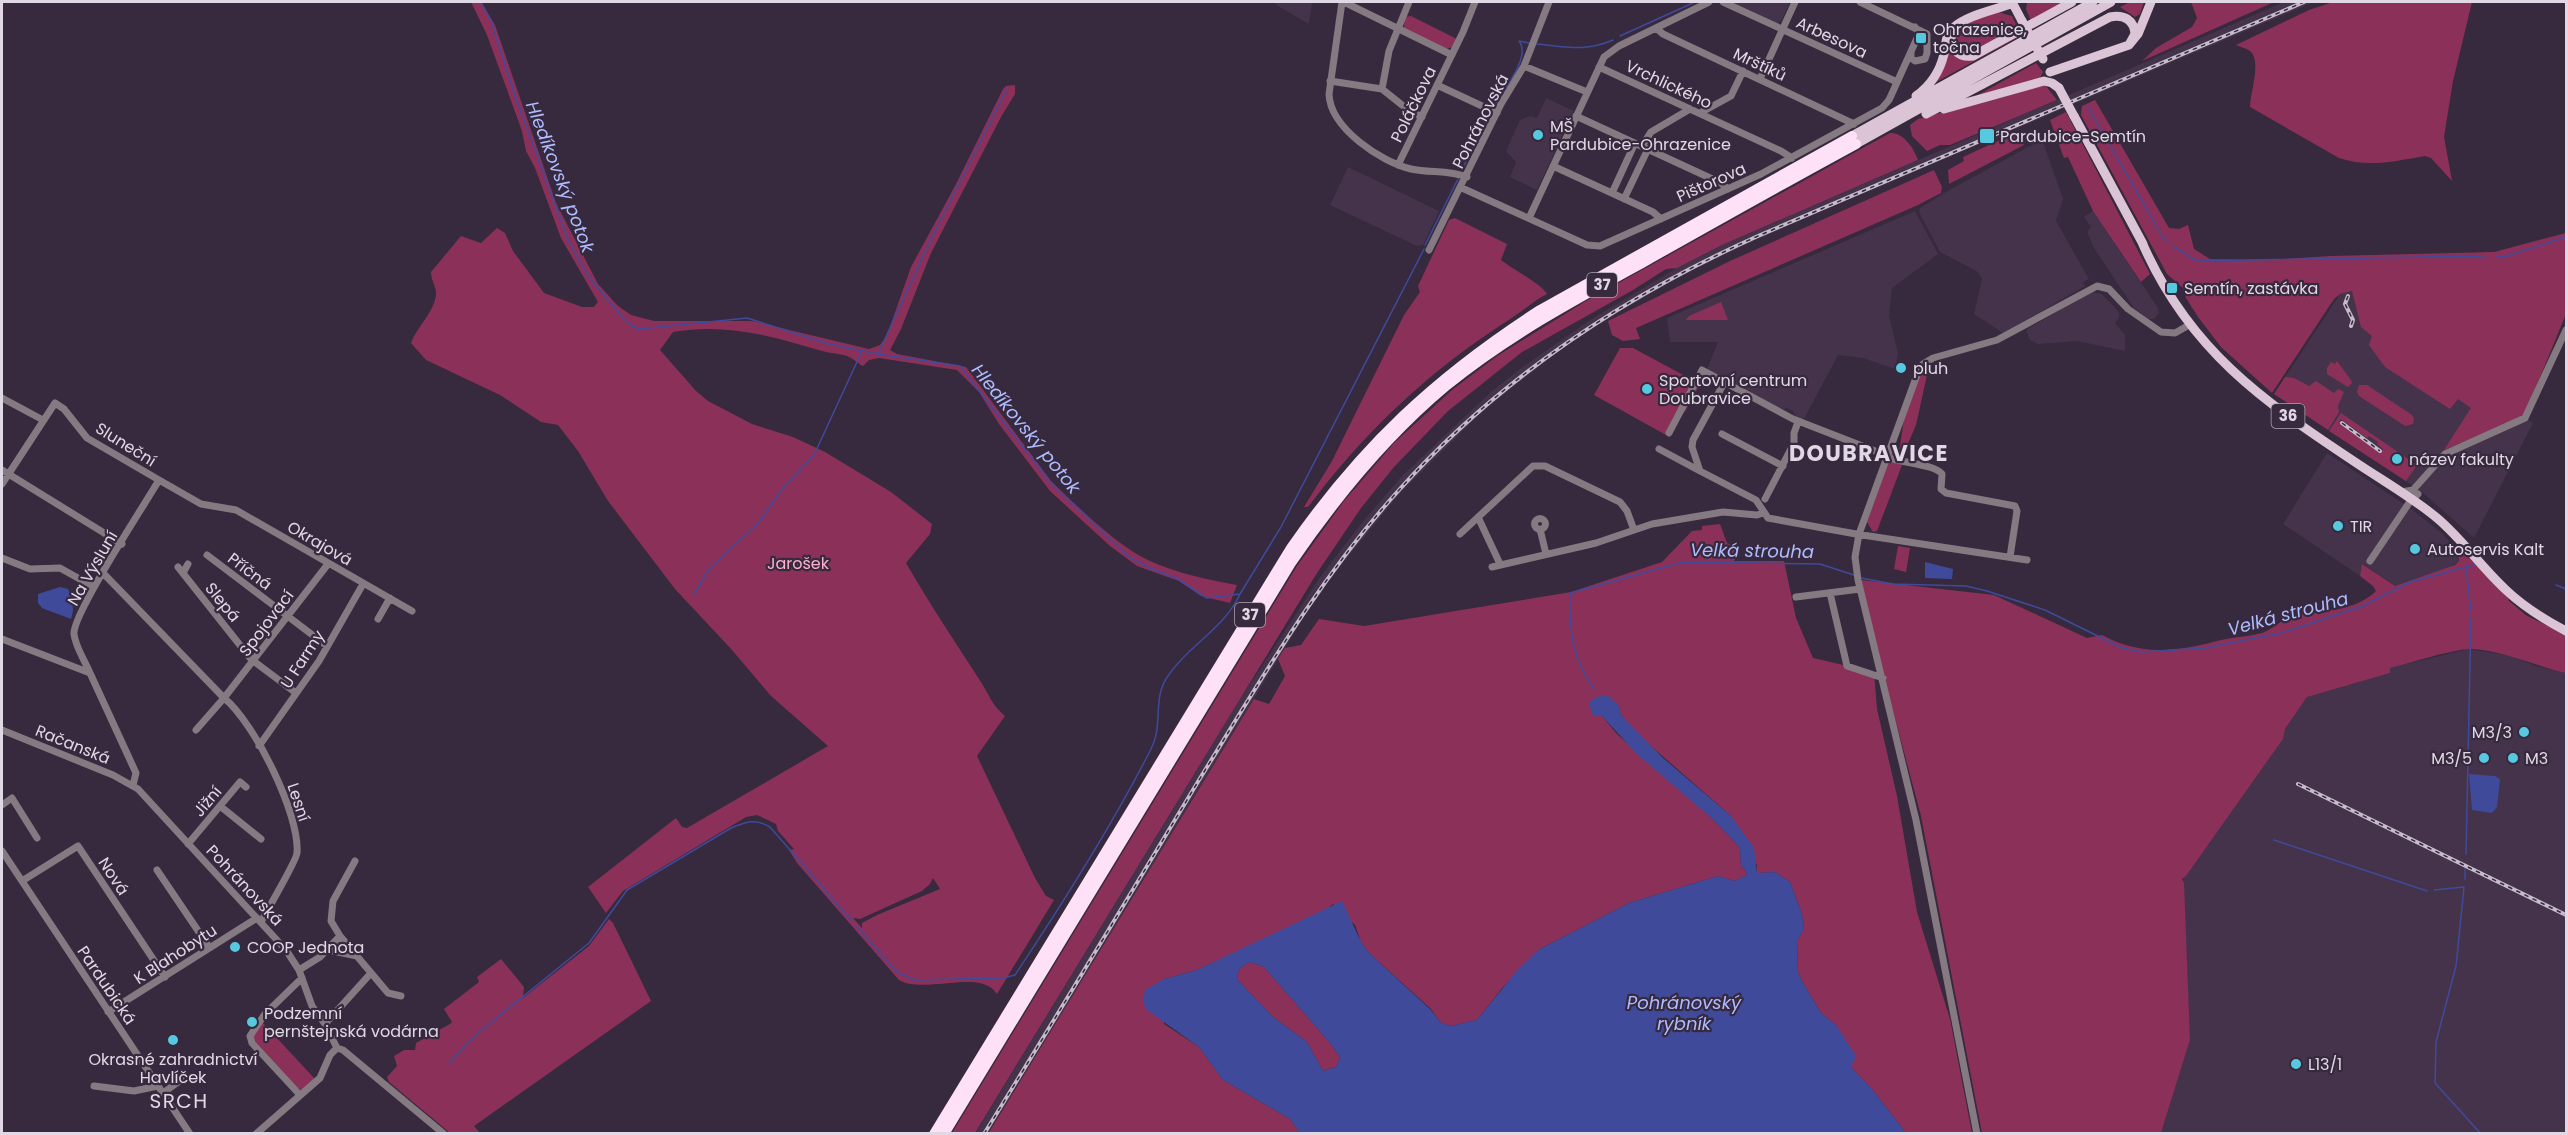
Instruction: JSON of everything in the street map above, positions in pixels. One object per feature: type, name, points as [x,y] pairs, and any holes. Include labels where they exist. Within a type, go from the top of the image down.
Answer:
[{"type":"highway","name":"37","points":[[934,1134],[1291,548],[1314,514],[1369,448],[1437,383],[1517,325],[1854,140]]},
{"type":"highway","name":"37","points":[[944,1134],[1291,563],[1338,496],[1369,461],[1448,385],[1526,329],[1854,140]]},
{"type":"main road","points":[[1957,25],[1951,34],[1953,47],[1962,56],[1973,56],[2072,2]]},
{"type":"main road","name":"37","points":[[1854,140],[2093,2]]},
{"type":"main road","name":"37","points":[[1886,122],[2111,2]]},
{"type":"main road","points":[[2050,72],[2129,45],[2138,34],[2151,2]]},
{"type":"main road","points":[[1886,122],[1930,82],[1940,65],[1948,34],[1957,25],[2007,4]]},
{"type":"main road","name":"36","points":[[2007,4],[2022,21],[2059,88],[2141,240],[2157,276],[2189,324],[2218,358],[2258,395],[2400,492],[2414,494],[2422,507],[2449,529],[2522,604],[2566,631]]},
{"type":"main road","points":[[1926,114],[2110,17],[2120,16],[2132,22],[2135,34],[2129,45]]},
{"type":"main road","points":[[1886,122],[1926,114],[2044,81],[2059,88]]},
{"type":"street","name":"Poláčkova","points":[[1343,2],[1452,55]]},
{"type":"street","points":[[1343,2],[1330,81],[1330,104],[1341,126],[1358,140],[1398,165],[1467,177]]},
{"type":"street","points":[[1382,88],[1389,51],[1409,2]]},
{"type":"street","name":"Poláčkova","points":[[1398,165],[1452,55],[1475,2]]},
{"type":"street","name":"Pohránovská","points":[[1430,250],[1497,113],[1524,66],[1549,2]]},
{"type":"street","points":[[1529,218],[1599,67],[1610,51],[1709,2]]},
{"type":"street","name":"Arbesova","points":[[1723,2],[1897,82]]},
{"type":"street","points":[[1761,79],[1795,2]]},
{"type":"street","points":[[1860,2],[1928,35],[1928,53],[1925,59],[1918,62],[1912,58],[1911,52]]},
{"type":"street","name":"Pištorova","points":[[1462,188],[1591,247],[1600,246],[1792,158],[1886,104],[1919,35],[1915,27]]},
{"type":"street","name":"Mrštíků","points":[[1656,28],[1664,34],[1854,124]]},
{"type":"street","points":[[1524,66],[1587,92]]},
{"type":"street","name":"Vrchlického","points":[[1599,67],[1792,158]]},
{"type":"street","points":[[1700,113],[1731,96],[1743,71]]},
{"type":"street","points":[[1330,81],[1382,88],[1407,109],[1422,117]]},
{"type":"street","points":[[1437,85],[1497,113]]},
{"type":"street","points":[[1612,193],[1651,132],[1690,109]]},
{"type":"street","points":[[1576,116],[1721,183],[1728,189]]},
{"type":"street","points":[[1624,199],[1642,146]]},
{"type":"street","points":[[1553,165],[1653,212],[1661,219]]},
{"type":"street","points":[[1977,1134],[1916,820],[1857,576],[1855,552],[1859,534],[1917,375],[1926,362],[1996,340],[2093,287],[2101,286],[2109,289],[2128,309],[2161,332],[2175,333],[2189,324]]},
{"type":"street","points":[[2370,561],[2442,455],[2521,421],[2527,415],[2566,330]]},
{"type":"street","points":[[1669,433],[1702,370],[1798,422],[1901,463],[1937,469],[1941,474],[1941,488],[1946,494],[2015,506],[2017,511],[2010,557]]},
{"type":"street","points":[[1700,471],[1692,443],[1724,383]]},
{"type":"street","points":[[2,398],[43,420],[5,472],[2,483]]},
{"type":"street","name":"Sluneční","points":[[43,420],[54,403],[64,409],[87,438],[201,504],[236,510],[263,525]]},
{"type":"street","points":[[1765,499],[1794,443],[1794,432],[1798,422]]},
{"type":"street","points":[[1722,434],[1783,465]]},
{"type":"street","points":[[1659,449],[1758,502],[1763,513],[1772,519],[2027,560]]},
{"type":"street","points":[[1460,534],[1533,466],[1545,466],[1620,502],[1625,507],[1634,530]]},
{"type":"street","points":[[5,472],[122,544]]},
{"type":"street","name":"Na Výsluní","points":[[133,785],[136,773],[90,673],[75,638],[74,629],[94,587],[159,480]]},
{"type":"street","points":[[1492,567],[1596,543],[1652,524],[1723,512],[1757,515],[1763,513]]},
{"type":"street","points":[[1478,517],[1500,564]]},
{"type":"street","name":"Okrajová","points":[[263,525],[412,611]]},
{"type":"street","points":[[1540,529],[1546,554]]},
{"type":"street","name":"Příčná","points":[[207,555],[216,557],[327,646]]},
{"type":"street","points":[[2,558],[30,569],[60,568],[94,587]]},
{"type":"street","name":"Slepá","points":[[188,564],[180,570],[254,661],[296,693]]},
{"type":"street","name":"Spojovací","points":[[224,698],[327,564]]},
{"type":"street","name":"Lesní","points":[[103,573],[233,705],[259,746],[288,803],[297,855],[259,920]]},
{"type":"street","name":"U Farmy","points":[[259,746],[327,646],[363,584]]},
{"type":"street","points":[[1796,597],[1860,589]]},
{"type":"street","points":[[1830,593],[1847,666],[1882,678]]},
{"type":"street","points":[[378,619],[390,598]]},
{"type":"street","points":[[2,639],[90,673]]},
{"type":"street","points":[[196,730],[224,698]]},
{"type":"street","name":"Račanská","points":[[2,730],[133,785]]},
{"type":"street","name":"Jižní","points":[[189,844],[240,782],[246,787]]},
{"type":"street","name":"Pohránovská","points":[[133,785],[286,950],[299,970],[312,1006],[325,1024],[337,1048]]},
{"type":"street","points":[[2,804],[12,798],[37,838]]},
{"type":"street","points":[[220,806],[261,839]]},
{"type":"street","name":"Nová","points":[[22,881],[78,846],[165,977]]},
{"type":"street","name":"Pardubická","points":[[2,851],[190,1134]]},
{"type":"street","points":[[355,861],[333,901],[330,916],[340,936],[388,993],[400,996]]},
{"type":"street","points":[[157,870],[209,947]]},
{"type":"street","name":"K Blahobytu","points":[[108,1012],[209,947],[259,920]]},
{"type":"street","points":[[299,970],[316,961],[340,936]]},
{"type":"street","points":[[328,950],[357,956]]},
{"type":"street","points":[[325,1024],[371,973]]},
{"type":"street","points":[[300,1095],[252,1043],[250,1036],[265,1014],[302,978]]},
{"type":"street","points":[[256,1134],[323,1074],[330,1056],[337,1048],[343,1050],[444,1134]]},
{"type":"street","points":[[163,1093],[185,1077]]},
{"type":"street","points":[[94,1086],[134,1091],[158,1086]]},
{"type":"shaded area","points":[[1274,2],[1312,2],[1309,24],[1278,6]]},
{"type":"shaded area","points":[[1732,2],[1790,2],[1778,23]]},
{"type":"shaded area","points":[[2284,2],[2314,2],[1779,229],[1687,272],[1565,346],[1486,408],[1400,493],[1329,580],[1302,620],[988,1133],[975,1134],[1239,701],[1320,577],[1402,476],[1492,391],[1590,320],[1677,268],[1722,245]]},
{"type":"shaded area","name":"MŠ Pardubice-Ohrazenice","points":[[1546,98],[1574,111],[1537,190],[1510,177],[1516,162],[1506,151],[1520,120],[1530,116],[1537,118]]},
{"type":"shaded area","points":[[2039,141],[2043,142],[2063,199],[2056,221],[2089,279],[2083,282],[2085,286],[2003,333],[1974,314],[1982,279],[1978,272],[1940,252],[1919,212],[1920,208],[1946,192]]},
{"type":"shaded area","points":[[1348,167],[1439,211],[1423,245],[1417,246],[1330,205]]},
{"type":"shaded area","points":[[1915,211],[1938,254],[1892,288],[1889,316],[1898,353],[1895,369],[1863,358],[1838,355],[1803,421],[1797,418],[1793,411],[1787,408],[1781,410],[1707,369],[1718,342],[1670,342],[1667,318]]},
{"type":"shaded area","points":[[2093,211],[2158,308],[2159,313],[2154,319],[2148,319],[2134,308],[2094,248],[2087,232],[2091,227],[2084,217]]},
{"type":"shaded area","points":[[2352,291],[2533,423],[2474,538],[2422,492],[2274,394],[2340,294]]},
{"type":"shaded area","points":[[2091,292],[2102,294],[2119,312],[2119,318],[2115,323],[2125,335],[2125,351],[2077,341],[2038,344],[2030,340],[2026,330]]},
{"type":"shaded area","points":[[2327,453],[2410,508],[2442,533],[2455,548],[2459,561],[2447,569],[2395,586],[2363,564],[2360,576],[2283,524]]},
{"type":"shaded area","points":[[2469,649],[2511,656],[2536,666],[2566,673],[2566,1133],[2161,1134],[2190,1040],[2183,876],[2186,876],[2283,739],[2285,729],[2307,697],[2390,673],[2389,668]]},
{"type":"green space","name":"Jarošek","points":[[471,2],[481,2],[495,25],[556,203],[598,284],[618,306],[631,315],[654,321],[752,321],[869,349],[880,345],[887,335],[911,267],[955,186],[1003,89],[1006,86],[1015,85],[1015,94],[931,253],[901,329],[890,350],[897,354],[966,367],[1051,481],[1090,518],[1143,558],[1196,577],[1237,585],[1230,603],[1201,596],[1179,581],[1137,566],[1110,546],[1050,491],[999,424],[979,392],[957,370],[879,358],[869,360],[863,366],[847,356],[763,335],[727,330],[673,332],[660,350],[696,391],[708,401],[752,424],[793,437],[825,452],[891,492],[932,524],[930,534],[906,563],[993,703],[1005,716],[977,756],[1035,878],[1046,896],[1054,900],[997,994],[989,987],[978,983],[923,985],[899,980],[797,863],[789,850],[794,849],[778,831],[776,824],[757,815],[746,817],[623,891],[606,913],[588,887],[676,818],[682,827],[687,828],[828,746],[771,696],[675,589],[608,501],[578,451],[558,425],[541,422],[500,395],[426,360],[411,343],[435,301],[436,292],[431,272],[461,236],[481,243],[497,228],[505,233],[513,251],[544,293],[582,307],[594,307],[598,302],[561,238],[535,168],[526,151],[522,131],[487,35]],"holes":[[[933,878],[940,889],[877,915],[862,923],[862,928],[853,918],[860,919],[922,891]]]},
{"type":"green space","points":[[2066,2],[2031,21],[2026,9],[2027,3]]},
{"type":"green space","points":[[2130,2],[2144,2],[2140,14],[2135,17],[2120,7]]},
{"type":"green space","points":[[2191,2],[2274,2],[2142,61],[2156,48],[2192,27],[2197,18]]},
{"type":"green space","points":[[2333,2],[2472,2],[2453,81],[2444,137],[2452,181],[2431,158],[2425,156],[2371,163],[2339,158],[2250,107],[2255,62],[2250,51],[2236,45],[2309,10]]},
{"type":"green space","points":[[1998,12],[2012,16],[2018,28],[1974,53],[1963,53],[1954,44],[1959,30],[1964,25]]},
{"type":"green space","points":[[1411,16],[1457,39],[1453,47],[1446,49],[1404,28],[1405,17]]},
{"type":"green space","points":[[2021,33],[2022,35],[1936,82],[1949,46],[1961,58]]},
{"type":"green space","points":[[2036,63],[2043,72],[2040,78],[1976,96]]},
{"type":"green space","points":[[2045,85],[2057,100],[1950,145],[1940,145],[1927,151],[1912,136],[1910,125],[1918,119]]},
{"type":"green space","points":[[2095,100],[2169,228],[2179,229],[2188,225],[2194,249],[2210,259],[2266,260],[2494,252],[2566,233],[2566,314],[2524,416],[2444,450],[2471,408],[2458,399],[2450,409],[2385,367],[2369,345],[2372,336],[2361,327],[2352,291],[2340,294],[2334,299],[2272,393],[2221,347],[2198,317],[2186,298],[2183,288],[2167,274],[2081,115],[2082,106]]},
{"type":"green space","points":[[2066,112],[2150,274],[2141,282],[2093,211],[2068,157],[2064,158],[2050,120]]},
{"type":"green space","points":[[2017,132],[2024,145],[1949,184],[1948,170],[1964,161],[1963,157]]},
{"type":"green space","points":[[1890,133],[1899,135],[1907,142],[1918,160],[1722,245],[1677,268],[1666,269],[1522,352],[1448,411],[1394,467],[1361,508],[1317,573],[975,1133],[952,1133],[1297,566],[1344,501],[1394,443],[1452,390],[1497,356],[1586,301]]},
{"type":"green space","points":[[1934,170],[1942,187],[1941,193],[1918,205],[1636,328],[1640,339],[1623,341],[1612,335],[1608,321],[1730,261]]},
{"type":"green space","points":[[1455,218],[1507,244],[1501,260],[1533,281],[1547,294],[1483,337],[1427,380],[1377,426],[1308,507],[1304,507],[1332,461],[1404,315],[1420,292],[1418,286],[1449,220]]},
{"type":"green space","points":[[1721,302],[1728,320],[1686,320],[1689,316]]},
{"type":"green space","name":"Sportovní centrum Doubravice","points":[[1620,348],[1633,348],[1700,384],[1686,410],[1666,435],[1594,395]]},
{"type":"green space","points":[[2337,361],[2351,380],[2352,383],[2348,387],[2327,374],[2327,368],[2331,362],[2335,364]]},
{"type":"green space","points":[[1929,366],[1916,425],[1901,460],[1892,453],[1900,447],[1904,418],[1919,378]]},
{"type":"green space","points":[[2285,377],[2294,378],[2309,386],[2316,381],[2334,393],[2338,389],[2344,392],[2338,406],[2339,412],[2328,430],[2274,394]]},
{"type":"green space","points":[[2359,385],[2367,385],[2412,415],[2413,424],[2405,426],[2359,396],[2357,392]]},
{"type":"green space","points":[[2341,413],[2417,465],[2406,481],[2329,431]],"holes":[[[2341,419],[2367,438],[2369,436],[2378,442],[2377,444],[2383,449],[2380,452],[2339,422]]]},
{"type":"green space","points":[[1891,461],[1902,465],[1877,531],[1873,532],[1867,522],[1888,463]]},
{"type":"green space","points":[[1720,524],[1727,543],[1740,549],[1734,561],[1784,561],[1796,618],[1813,658],[1874,672],[1877,709],[1897,796],[1917,912],[1950,1019],[1972,1133],[1906,1133],[1871,1088],[1851,1067],[1836,1025],[1821,1013],[1798,972],[1797,941],[1804,929],[1802,914],[1790,882],[1775,872],[1757,873],[1757,865],[1731,816],[1643,739],[1621,715],[1619,706],[1602,716],[1617,734],[1715,821],[1740,848],[1741,867],[1745,869],[1747,875],[1734,881],[1718,876],[1629,903],[1540,949],[1503,987],[1477,1020],[1450,1026],[1440,1022],[1431,1009],[1369,953],[1361,942],[1355,925],[1333,904],[1323,912],[1197,970],[1164,979],[1164,1024],[1199,1047],[1223,1080],[1290,1119],[1300,1133],[988,1134],[1254,699],[1269,704],[1285,676],[1278,659],[1285,648],[1301,645],[1319,619],[1364,626],[1571,592],[1662,562],[1692,531],[1702,530],[1702,526]]},
{"type":"green space","points":[[1898,546],[1910,548],[1906,572],[1894,569]]},
{"type":"green space","points":[[2458,554],[2473,560],[2480,566],[2510,598],[2508,600],[2527,616],[2566,634],[2566,673],[2496,653],[2472,649],[2390,668],[2390,673],[2307,697],[2285,729],[2283,739],[2182,879],[2190,1040],[2161,1133],[1982,1133],[1921,816],[1861,580],[1994,595],[2087,638],[2102,635],[2116,642],[2158,650],[2187,648],[2262,633],[2290,617],[2348,607],[2358,603],[2376,591],[2360,576],[2362,564],[2395,586],[2455,565],[2459,561]]},
{"type":"green space","points":[[609,919],[651,1001],[474,1126],[480,1133],[450,1133],[389,1082],[387,1077],[397,1066],[394,1056],[404,1050],[415,1050],[416,1043],[450,1024],[452,1022],[444,1009],[479,982],[477,977],[501,959],[524,987],[523,998],[589,946]]},
{"type":"green space","points":[[1250,962],[1264,967],[1330,1043],[1340,1057],[1336,1067],[1323,1071],[1307,1042],[1273,1017],[1237,979],[1239,969]]},
{"type":"green space","points":[[261,1021],[315,1079],[302,1090],[253,1039],[254,1030]]},
{"type":"water","points":[[1925,562],[1953,569],[1952,579],[1925,578]]},
{"type":"water","points":[[60,587],[68,589],[71,596],[73,607],[71,619],[42,608],[38,603],[38,594]]},
{"type":"water","name":"Pohránovský rybník","points":[[1607,695],[1619,706],[1621,715],[1663,758],[1731,816],[1754,848],[1757,873],[1775,872],[1790,882],[1802,914],[1804,929],[1797,941],[1798,972],[1803,983],[1821,1013],[1836,1025],[1856,1056],[1851,1067],[1871,1088],[1906,1133],[1300,1133],[1290,1119],[1223,1080],[1199,1047],[1147,1010],[1143,1002],[1145,990],[1164,979],[1197,970],[1342,901],[1369,953],[1431,1010],[1440,1022],[1450,1026],[1477,1020],[1519,968],[1540,949],[1629,903],[1718,876],[1734,881],[1747,875],[1745,869],[1741,867],[1740,848],[1715,821],[1638,755],[1602,716],[1593,716],[1589,703],[1596,697]],"holes":[[[1250,962],[1264,967],[1330,1043],[1340,1057],[1336,1067],[1323,1071],[1307,1042],[1273,1017],[1237,979],[1239,969]]]},
{"type":"water","points":[[2469,774],[2495,776],[2500,779],[2497,807],[2492,813],[2472,810]]},
{"type":"waterway","name":"Hledíkovský potok","points":[[481,2],[491,21],[517,101],[569,242],[589,277],[632,326],[639,329],[747,318],[829,344],[960,366],[1051,483],[1129,557],[1178,579],[1207,598],[1240,594],[1281,527],[1424,249]]},
{"type":"waterway","name":"Hledíkovský potok","points":[[1620,36],[1695,2]]},
{"type":"waterway","name":"Hledíkovský potok","points":[[1537,44],[1585,47],[1613,40]]},
{"type":"waterway","name":"Hledíkovský potok","points":[[1493,107],[1519,65],[1522,56],[1519,41],[1529,43]]},
{"type":"waterway","points":[[878,354],[932,237],[1007,89]]},
{"type":"waterway","points":[[2088,107],[2167,241]]},
{"type":"waterway","name":"Hledíkovský potok","points":[[1462,170],[1489,114]]},
{"type":"waterway","name":"Hledíkovský potok","points":[[1425,245],[1458,179]]},
{"type":"waterway","points":[[2496,257],[2504,257],[2566,237]]},
{"type":"waterway","points":[[2173,246],[2197,261],[2476,256],[2486,258]]},
{"type":"waterway","points":[[694,594],[709,569],[759,522],[783,488],[814,455],[862,351]]},
{"type":"waterway","name":"Velká strouha","points":[[1594,689],[1581,666],[1573,643],[1570,593],[1683,562],[1820,564],[1854,575]]},
{"type":"waterway","name":"Velká strouha","points":[[1861,578],[1893,584],[1966,586],[1987,591],[2045,610],[2122,648],[2142,652],[2205,648],[2281,633],[2363,606],[2410,582],[2477,564]]},
{"type":"waterway","points":[[2466,567],[2471,611]]},
{"type":"waterway","name":"Velká strouha","points":[[2556,585],[2566,589]]},
{"type":"waterway","points":[[856,926],[897,972],[915,980],[1003,978],[1015,975],[1086,864],[1151,749],[1157,732],[1160,696],[1166,679],[1184,657],[1225,617],[1240,594]]},
{"type":"waterway","points":[[2466,854],[2471,616]]},
{"type":"waterway","points":[[449,1063],[478,1033],[589,943],[627,890],[741,824],[755,822],[770,827],[852,921]]},
{"type":"waterway","points":[[2274,840],[2427,891]]},
{"type":"waterway","points":[[2465,869],[2465,879]]},
{"type":"waterway","points":[[2434,890],[2464,887],[2456,966],[2436,1042],[2435,1083],[2481,1134]]},
{"type":"railway","points":[[984,1134],[1292,630],[1343,558],[1399,490],[1478,412],[1565,344],[1611,314],[1708,260],[1758,236],[2304,2]]},
{"type":"railway","points":[[2348,296],[2345,304],[2353,320],[2351,326]]},
{"type":"railway","points":[[2342,423],[2380,451]]},
{"type":"railway","points":[[2298,784],[2566,915]]},
{"type":"place","name":"Ohrazenice, točna","points":[[1921,38]]},
{"type":"place","name":"MŠ Pardubice-Ohrazenice","points":[[1538,135]]},
{"type":"place","name":"Pardubice-Semtín","points":[[1987,136]]},
{"type":"place","name":"Semtín, zastávka","points":[[2172,288]]},
{"type":"place","name":"pluh","points":[[1901,368]]},
{"type":"place","name":"Sportovní centrum Doubravice","points":[[1647,389]]},
{"type":"place","name":"název fakulty","points":[[2397,459]]},
{"type":"place","name":"TIR","points":[[2338,526]]},
{"type":"place","name":"Autoservis Kalt","points":[[2415,549]]},
{"type":"place","name":"M3/3","points":[[2524,732]]},
{"type":"place","name":"M3/5","points":[[2484,758]]},
{"type":"place","name":"M3","points":[[2513,758]]},
{"type":"place","name":"COOP Jednota","points":[[235,947]]},
{"type":"place","name":"Podzemní pernštejnská vodárna","points":[[252,1022]]},
{"type":"place","name":"Okrasné zahradnictví Havlíček","points":[[173,1040]]},
{"type":"place","name":"L13/1","points":[[2296,1064]]},
{"type":"district","name":"DOUBRAVICE","points":[[1869,453]]},
{"type":"district","name":"SRCH","points":[[179,1101]]}]
